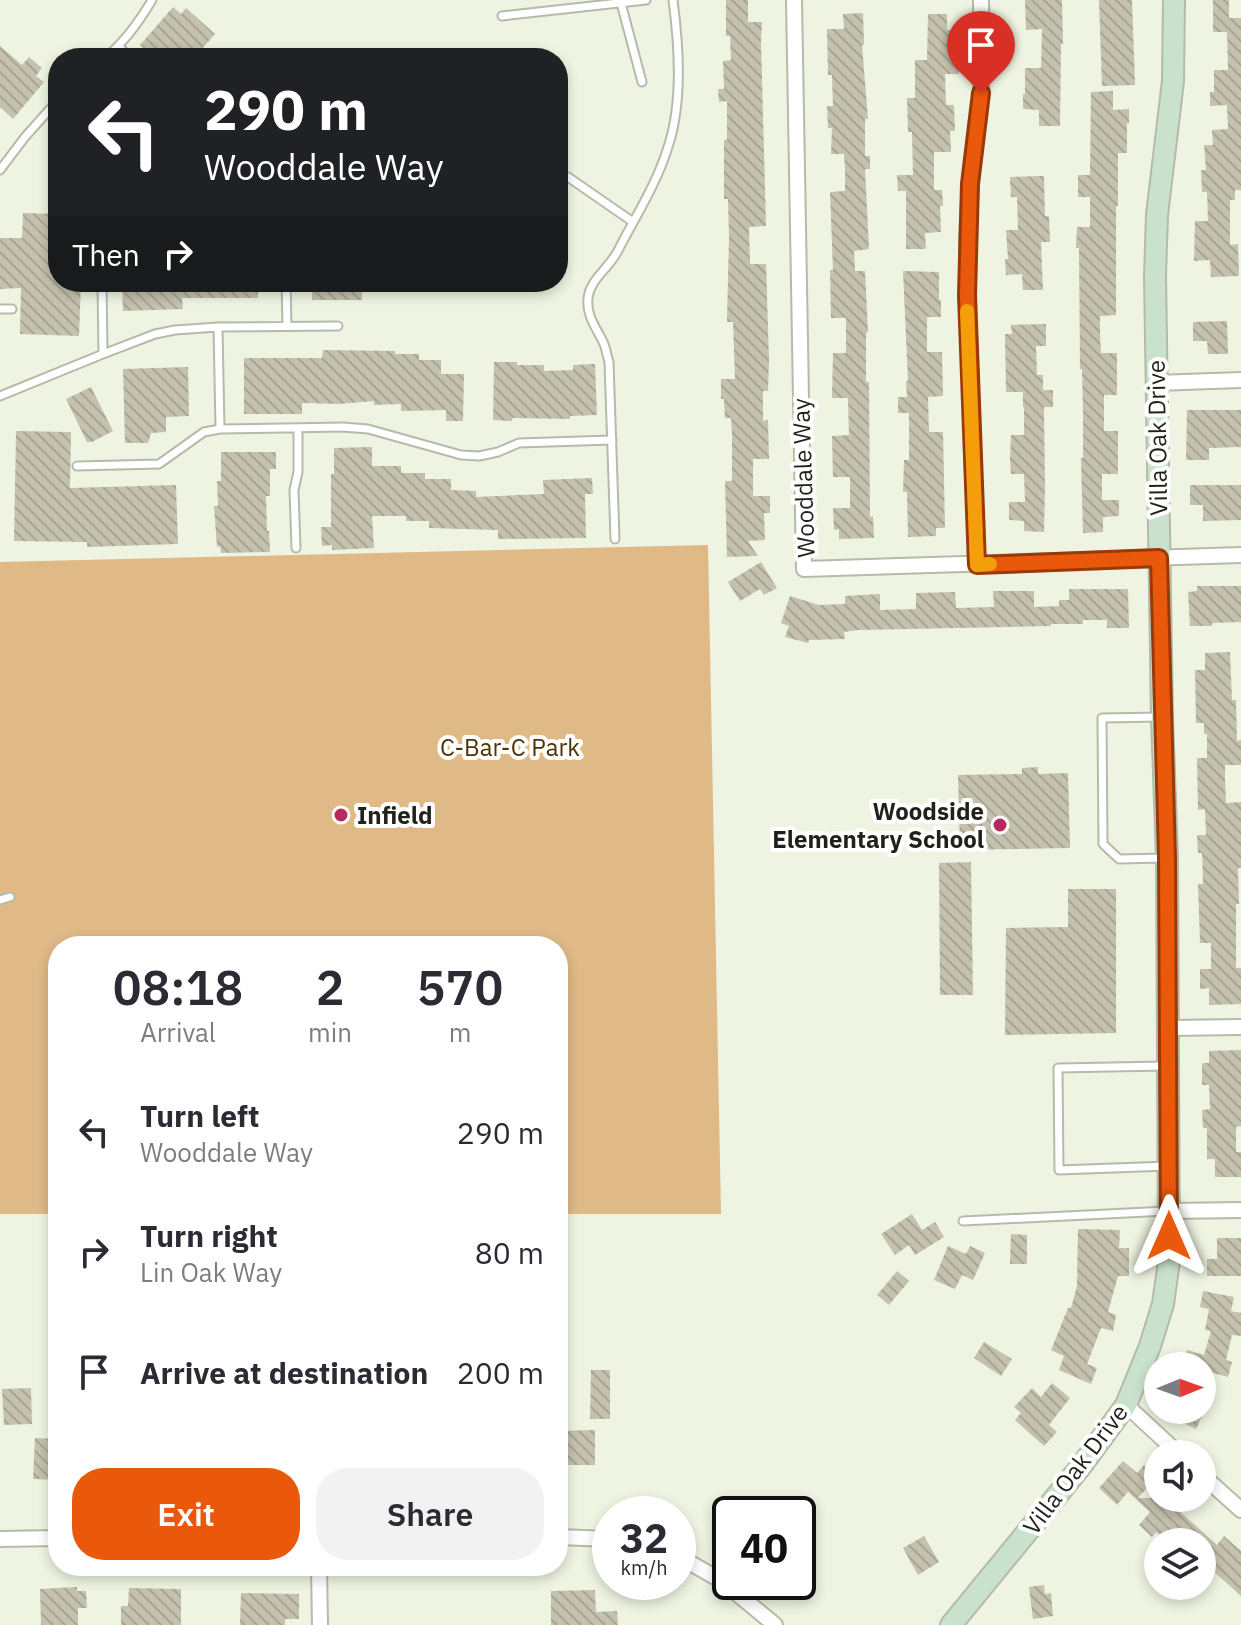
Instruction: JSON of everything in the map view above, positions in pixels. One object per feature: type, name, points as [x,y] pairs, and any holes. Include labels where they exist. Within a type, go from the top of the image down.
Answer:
[{"type":"street","name":"Wooddale Way","points":[[794,0],[804,569],[1241,555]]},
{"type":"street","points":[[977,565],[967,295],[970,184],[981,93],[981,0]]},
{"type":"street","name":"Villa Oak Drive","points":[[951,1625],[1082,1465],[1126,1405],[1163,1304],[1169,1261],[1167,858],[1155,255],[1173,91],[1174,0]]},
{"type":"street","points":[[1156,383],[1241,380]]},
{"type":"street","points":[[1167,1028],[1241,1027]]},
{"type":"street","points":[[1170,1211],[1241,1210]]},
{"type":"street","points":[[1126,1405],[1164,1440]]},
{"type":"street","points":[[1216,1488],[1241,1510]]},
{"type":"street","points":[[568,1537],[592,1538]]},
{"type":"street","points":[[0,1539],[48,1538]]},
{"type":"street","points":[[696,1566],[722,1581],[775,1625]]},
{"type":"street","points":[[319,1576],[320,1625]]},
{"type":"lane","points":[[119,47],[152,0]]},
{"type":"lane","points":[[502,16],[646,0]]},
{"type":"lane","points":[[615,539],[609,362],[603,342],[592,323],[588,298],[595,280],[614,258],[633,222],[661,168],[669,144],[678,94],[673,0]]},
{"type":"lane","points":[[621,3],[642,82]]},
{"type":"lane","points":[[0,170],[48,111]]},
{"type":"lane","points":[[0,149],[9,156]]},
{"type":"lane","points":[[568,177],[633,222]]},
{"type":"lane","points":[[102,292],[103,354]]},
{"type":"lane","points":[[286,292],[287,326]]},
{"type":"lane","points":[[0,309],[12,309]]},
{"type":"lane","points":[[0,396],[155,334],[218,327],[338,326]]},
{"type":"lane","points":[[218,327],[220,429]]},
{"type":"lane","points":[[296,548],[294,490],[298,472],[298,428]]},
{"type":"lane","points":[[77,466],[159,464],[204,432],[220,429],[368,429],[461,455],[479,456],[519,443],[612,440]]},
{"type":"lane","points":[[1162,717],[1102,718],[1103,844],[1119,859],[1167,858]]},
{"type":"lane","points":[[0,900],[10,897]]},
{"type":"lane","points":[[1168,1066],[1058,1068],[1059,1170],[1169,1166]]},
{"type":"lane","points":[[963,1221],[1170,1211]]},
{"type":"green space","name":"C-Bar-C Park","points":[[708,545],[721,1214],[568,1214],[568,936],[48,936],[48,1214],[0,1214],[0,562]]},
{"type":"building","points":[[726,0],[748,0],[748,22],[762,22],[766,226],[749,227],[750,264],[766,264],[769,360],[768,391],[763,391],[763,421],[768,420],[769,459],[753,459],[753,496],[770,496],[770,513],[764,513],[765,540],[748,541],[758,556],[727,557],[725,481],[732,481],[732,434],[731,418],[725,418],[724,399],[721,399],[721,379],[735,379],[733,322],[727,322],[729,237],[728,199],[724,199],[724,140],[727,140],[727,101],[719,102],[718,89],[724,89],[723,61],[731,60],[730,36],[726,36]]},
{"type":"building","points":[[1025,0],[1062,0],[1060,126],[1039,126],[1039,110],[1023,109],[1025,68],[1041,68],[1042,29],[1026,30]]},
{"type":"building","points":[[1099,0],[1132,0],[1135,85],[1102,86]]},
{"type":"building","points":[[1213,0],[1229,0],[1229,18],[1241,18],[1241,190],[1235,190],[1235,200],[1230,200],[1230,245],[1238,244],[1239,276],[1211,277],[1210,260],[1194,261],[1195,221],[1208,221],[1207,192],[1202,192],[1201,170],[1206,170],[1204,145],[1213,145],[1212,130],[1228,129],[1227,105],[1210,106],[1210,92],[1214,92],[1214,70],[1228,70],[1227,32],[1213,32]]},
{"type":"building","points":[[173,7],[181,14],[186,8],[215,34],[203,48],[143,48],[140,45]]},
{"type":"building","points":[[863,13],[862,45],[868,119],[865,119],[865,156],[870,156],[870,169],[865,169],[869,249],[854,251],[855,271],[865,271],[870,517],[873,516],[874,538],[839,539],[839,529],[834,530],[833,508],[850,508],[850,477],[833,477],[832,436],[849,435],[848,398],[832,398],[833,353],[846,353],[846,318],[831,318],[830,192],[845,191],[845,169],[844,154],[831,154],[832,128],[828,128],[827,106],[833,106],[832,75],[828,75],[827,29],[844,29],[843,14]]},
{"type":"building","points":[[928,14],[947,14],[947,30],[960,30],[959,74],[945,74],[946,105],[954,105],[955,131],[950,131],[951,152],[934,152],[934,190],[942,190],[941,232],[925,233],[926,249],[906,249],[906,191],[898,191],[897,175],[913,175],[907,98],[915,98],[915,60],[927,60]]},
{"type":"building","points":[[0,46],[22,65],[29,57],[42,68],[36,76],[44,82],[13,119],[0,107]]},
{"type":"building","points":[[1113,91],[1113,110],[1129,109],[1129,123],[1127,153],[1118,153],[1116,315],[1100,316],[1101,353],[1117,353],[1117,395],[1104,395],[1104,431],[1118,431],[1118,474],[1102,474],[1102,500],[1119,500],[1119,516],[1103,517],[1103,532],[1083,533],[1082,369],[1079,248],[1076,248],[1077,227],[1090,227],[1090,197],[1078,197],[1078,175],[1090,175],[1091,92]]},
{"type":"building","points":[[1044,176],[1045,216],[1049,216],[1050,242],[1041,242],[1043,290],[1023,290],[1022,274],[1006,275],[1006,230],[1018,230],[1017,197],[1011,197],[1010,177]]},
{"type":"building","points":[[23,213],[48,214],[48,292],[81,292],[79,336],[20,334],[21,288],[0,289],[0,238],[22,238]]},
{"type":"building","points":[[903,271],[939,272],[941,317],[927,317],[927,352],[942,352],[943,396],[928,397],[929,432],[943,432],[945,528],[936,528],[936,536],[908,537],[907,492],[903,492],[904,460],[909,460],[909,413],[898,413],[898,397],[907,397],[908,381]]},
{"type":"building","points":[[122,292],[258,292],[258,298],[182,298],[183,309],[123,311]]},
{"type":"building","points":[[312,292],[362,292],[362,300],[312,300]]},
{"type":"building","points":[[1227,321],[1228,354],[1208,354],[1207,341],[1193,341],[1193,322]]},
{"type":"building","points":[[1046,324],[1046,346],[1036,346],[1037,375],[1043,375],[1043,390],[1053,390],[1053,407],[1044,407],[1044,532],[1024,531],[1024,521],[1009,520],[1009,502],[1025,502],[1024,474],[1011,474],[1010,459],[1011,435],[1024,435],[1024,407],[1023,392],[1006,392],[1005,334],[1012,334],[1011,325]]},
{"type":"building","points":[[323,350],[395,351],[395,354],[419,354],[419,360],[441,360],[441,374],[464,374],[463,421],[446,421],[446,410],[401,411],[401,404],[374,405],[374,401],[302,403],[302,414],[244,414],[244,358],[322,358]]},
{"type":"building","points":[[494,362],[544,365],[544,371],[573,370],[573,365],[595,364],[597,415],[570,416],[570,419],[493,420]]},
{"type":"building","points":[[188,367],[189,416],[166,417],[166,432],[151,433],[148,443],[125,443],[123,369]]},
{"type":"building","points":[[91,387],[113,431],[87,442],[66,399]]},
{"type":"building","points":[[1187,410],[1241,410],[1241,447],[1209,448],[1209,460],[1186,460]]},
{"type":"building","points":[[16,431],[71,432],[70,488],[176,485],[178,544],[87,547],[87,542],[14,541]]},
{"type":"building","points":[[372,447],[372,466],[401,466],[401,473],[425,473],[425,479],[451,479],[451,490],[476,491],[476,497],[544,494],[543,480],[592,478],[593,494],[585,494],[586,538],[498,539],[498,530],[429,528],[429,521],[406,521],[406,516],[372,516],[374,548],[332,550],[332,545],[322,546],[321,527],[331,527],[334,448]]},
{"type":"building","points":[[221,452],[276,452],[276,469],[270,469],[270,496],[266,496],[270,552],[221,553],[220,546],[217,547],[214,506],[218,506]]},
{"type":"building","points":[[1190,485],[1241,485],[1241,520],[1203,521],[1203,505],[1190,505]]},
{"type":"building","points":[[761,562],[777,588],[764,595],[760,589],[740,601],[728,582]]},
{"type":"building","points":[[1197,586],[1241,586],[1241,622],[1190,626],[1188,592],[1197,591]]},
{"type":"building","points":[[1069,589],[1128,589],[1129,628],[1107,628],[1107,620],[1083,620],[1083,624],[1051,626],[858,630],[844,632],[845,639],[809,640],[808,643],[785,637],[789,626],[781,623],[790,596],[819,605],[845,604],[845,596],[880,594],[880,610],[916,609],[916,593],[955,592],[956,608],[994,607],[993,591],[1034,591],[1034,607],[1059,606],[1059,600],[1069,600]]},
{"type":"building","points":[[1230,652],[1232,700],[1236,700],[1241,765],[1225,765],[1225,778],[1226,803],[1241,802],[1236,968],[1241,968],[1241,1004],[1209,1005],[1209,988],[1200,989],[1200,969],[1211,969],[1211,943],[1200,943],[1198,884],[1203,884],[1202,853],[1198,853],[1197,835],[1206,835],[1205,809],[1198,810],[1197,758],[1207,758],[1207,734],[1204,734],[1204,723],[1196,723],[1195,670],[1205,670],[1205,653]]},
{"type":"building","points":[[1038,767],[1038,774],[1068,773],[1070,848],[960,850],[958,775],[1022,774],[1022,768]]},
{"type":"building","points":[[971,862],[973,995],[940,995],[939,863]]},
{"type":"building","points":[[1068,889],[1116,889],[1116,1033],[1005,1035],[1006,928],[1068,927]]},
{"type":"building","points":[[1241,1050],[1241,1126],[1236,1127],[1236,1152],[1241,1152],[1241,1177],[1215,1177],[1215,1159],[1207,1159],[1207,1128],[1203,1128],[1202,1110],[1210,1109],[1209,1085],[1202,1085],[1202,1063],[1209,1063],[1209,1051]]},
{"type":"building","points":[[912,1214],[922,1230],[935,1222],[944,1237],[915,1255],[909,1245],[895,1255],[881,1234]]},
{"type":"building","points":[[1078,1229],[1120,1230],[1119,1248],[1129,1248],[1129,1276],[1118,1276],[1108,1312],[1116,1315],[1113,1331],[1101,1328],[1087,1364],[1097,1368],[1091,1384],[1059,1370],[1064,1356],[1051,1350],[1068,1308],[1071,1308],[1077,1286]]},
{"type":"building","points":[[1011,1234],[1027,1235],[1027,1264],[1010,1264]]},
{"type":"building","points":[[1217,1238],[1241,1238],[1241,1276],[1207,1276],[1207,1259],[1217,1259]]},
{"type":"building","points":[[948,1246],[966,1254],[970,1246],[985,1253],[973,1280],[962,1275],[955,1289],[934,1280]]},
{"type":"building","points":[[897,1271],[909,1281],[889,1305],[877,1295]]},
{"type":"building","points":[[1203,1291],[1234,1297],[1231,1311],[1241,1313],[1241,1336],[1232,1335],[1226,1360],[1232,1362],[1228,1377],[1216,1374],[1216,1352],[1205,1352],[1211,1331],[1205,1330],[1209,1309],[1200,1307]]},
{"type":"building","points":[[984,1342],[1012,1359],[1001,1376],[974,1358]]},
{"type":"building","points":[[591,1370],[610,1370],[610,1419],[590,1419]]},
{"type":"building","points":[[1052,1383],[1070,1398],[1049,1425],[1057,1432],[1044,1446],[1015,1420],[1021,1413],[1014,1407],[1032,1388],[1041,1397]]},
{"type":"building","points":[[31,1388],[32,1424],[4,1425],[2,1389]]},
{"type":"building","points":[[595,1430],[595,1465],[568,1465],[568,1431]]},
{"type":"building","points":[[35,1438],[48,1439],[48,1480],[33,1479]]},
{"type":"building","points":[[1123,1461],[1137,1473],[1144,1465],[1144,1491],[1138,1498],[1144,1498],[1144,1507],[1128,1492],[1117,1505],[1099,1488]]},
{"type":"building","points":[[1150,1512],[1180,1512],[1198,1528],[1144,1530],[1139,1525]]},
{"type":"building","points":[[924,1536],[939,1562],[918,1575],[903,1548]]},
{"type":"building","points":[[1224,1536],[1241,1551],[1241,1596],[1216,1574],[1216,1544]]},
{"type":"building","points":[[1044,1585],[1045,1594],[1051,1593],[1053,1616],[1033,1619],[1029,1587]]},
{"type":"building","points":[[77,1587],[77,1591],[86,1591],[87,1608],[78,1608],[78,1625],[41,1625],[40,1589]]},
{"type":"building","points":[[129,1588],[181,1589],[181,1625],[121,1625],[121,1606],[128,1606]]},
{"type":"building","points":[[592,1590],[596,1612],[617,1611],[618,1625],[551,1625],[551,1591]]},
{"type":"building","points":[[241,1593],[299,1594],[299,1619],[285,1619],[285,1625],[240,1625]]},
{"type":"slow traffic","points":[[967,311],[977,565],[990,564]]},
{"type":"place","name":"Infield","points":[[341,815]]},
{"type":"place","name":"Woodside Elementary School","points":[[1000,825]]},
{"type":"route","points":[[981,93],[967,237],[977,565],[1159,558],[1167,858],[1169,1236]]}]
